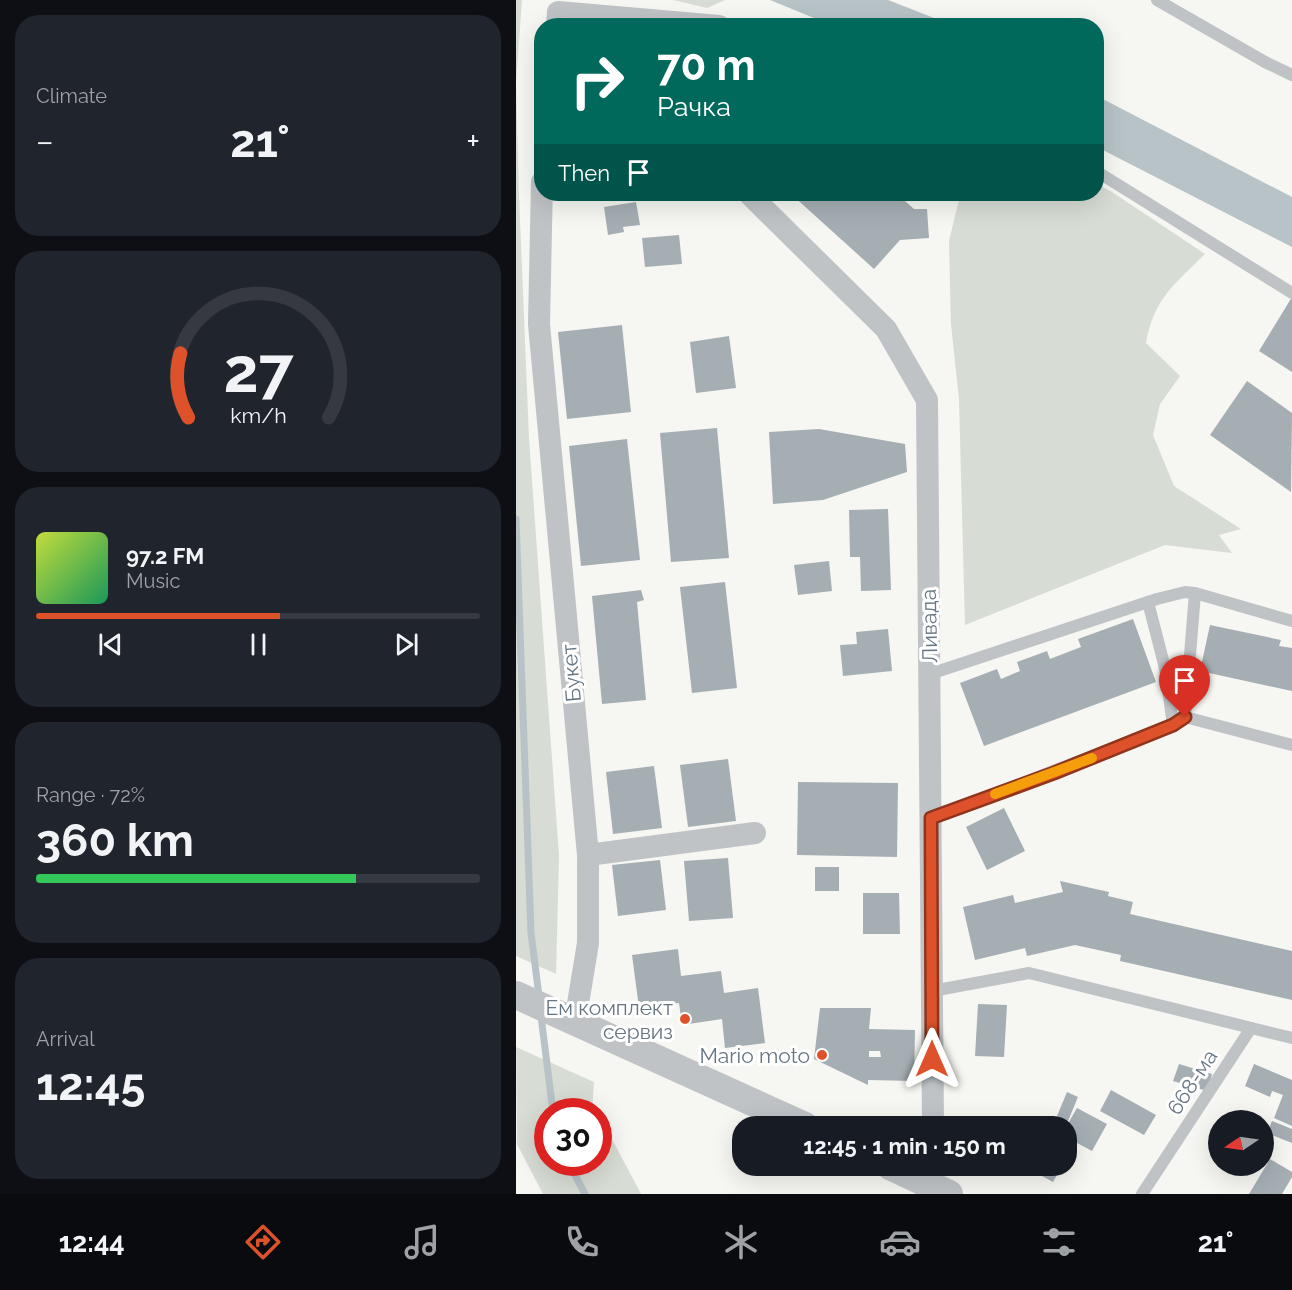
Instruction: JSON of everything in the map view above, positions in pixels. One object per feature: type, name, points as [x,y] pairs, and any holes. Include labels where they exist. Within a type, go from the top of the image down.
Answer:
[{"type":"street","points":[[558,18],[558,12],[627,18]]},
{"type":"street","name":"Букет","points":[[542,201],[539,324],[588,855],[588,943],[568,1019]]},
{"type":"street","name":"Ливада","points":[[756,201],[886,329],[927,400],[933,1116]]},
{"type":"street","points":[[588,855],[755,833]]},
{"type":"street","points":[[519,996],[783,1116]]},
{"type":"street","points":[[920,1176],[938,1182]]},
{"type":"lane","points":[[1157,0],[1292,75]]},
{"type":"lane","points":[[1104,176],[1292,293]]},
{"type":"lane","points":[[930,674],[1148,602],[1185,592],[1292,621]]},
{"type":"lane","points":[[1185,717],[1195,593]]},
{"type":"lane","points":[[1148,602],[1165,668],[1173,725]]},
{"type":"lane","points":[[931,818],[1054,773],[1173,725],[1185,717],[1292,745]]},
{"type":"lane","points":[[932,991],[1029,973],[1292,1038]]},
{"type":"lane","name":"668-ма","points":[[1142,1194],[1251,1028]]},
{"type":"shaded area","points":[[516,0],[522,0],[516,83]]},
{"type":"shaded area","points":[[673,0],[725,0],[707,8]]},
{"type":"shaded area","points":[[770,0],[888,0],[934,18],[814,18]]},
{"type":"shaded area","points":[[516,83],[529,439],[559,856],[556,974],[516,956]]},
{"type":"shaded area","points":[[1104,100],[1292,197],[1292,247],[1104,151]]},
{"type":"shaded area","points":[[1104,188],[1205,254],[1167,293],[1154,314],[1146,343],[1180,376],[1160,404],[1153,435],[1174,486],[1241,529],[1219,535],[1232,553],[1165,545],[965,625],[959,399],[951,324],[949,241],[959,201],[1104,201]]},
{"type":"shaded area","points":[[516,1047],[594,1082],[593,1098],[534,1098],[534,1176],[612,1176],[612,1139],[641,1194],[543,1194],[517,1144]]},
{"type":"building","points":[[799,201],[905,201],[914,209],[927,209],[929,238],[900,240],[874,269]]},
{"type":"building","points":[[636,202],[640,225],[623,227],[624,232],[608,235],[604,207]]},
{"type":"building","points":[[679,235],[682,264],[645,267],[642,238]]},
{"type":"building","points":[[1292,297],[1292,372],[1259,351]]},
{"type":"building","points":[[622,325],[631,412],[567,419],[558,332]]},
{"type":"building","points":[[729,336],[736,388],[696,393],[690,342]]},
{"type":"building","points":[[1247,381],[1292,413],[1291,492],[1210,435]]},
{"type":"building","points":[[717,428],[729,558],[671,562],[660,433]]},
{"type":"building","points":[[819,429],[905,444],[907,472],[823,500],[773,504],[769,432]]},
{"type":"building","points":[[627,439],[640,560],[581,566],[569,446]]},
{"type":"building","points":[[888,509],[891,590],[861,591],[860,557],[850,557],[849,510]]},
{"type":"building","points":[[829,561],[832,591],[798,595],[794,565]]},
{"type":"building","points":[[725,582],[737,688],[692,693],[680,587]]},
{"type":"building","points":[[641,590],[644,600],[637,602],[646,700],[602,704],[592,596]]},
{"type":"building","points":[[1133,619],[1156,682],[984,746],[960,683],[997,669],[1001,679],[1020,671],[1017,662],[1047,651],[1050,659],[1081,647],[1078,639]]},
{"type":"building","points":[[1210,625],[1281,640],[1279,646],[1292,648],[1292,691],[1200,671]]},
{"type":"building","points":[[888,629],[892,671],[843,676],[840,645],[857,644],[856,632]]},
{"type":"building","points":[[728,759],[736,821],[688,827],[680,765]]},
{"type":"building","points":[[654,766],[662,828],[613,834],[606,772]]},
{"type":"building","points":[[798,782],[898,783],[897,857],[797,855]]},
{"type":"building","points":[[1004,808],[1025,851],[987,870],[966,827]]},
{"type":"building","points":[[728,858],[733,918],[689,921],[684,861]]},
{"type":"building","points":[[660,860],[666,910],[618,916],[612,865]]},
{"type":"building","points":[[815,867],[839,867],[839,891],[815,891]]},
{"type":"building","points":[[1060,881],[1109,892],[1108,896],[1133,902],[1130,914],[1292,951],[1292,1000],[1120,961],[1121,955],[1075,945],[1027,956],[1025,948],[975,960],[963,907],[1013,895],[1015,903],[1063,892]]},
{"type":"building","points":[[863,893],[899,893],[900,934],[863,934]]},
{"type":"building","points":[[678,949],[681,976],[721,971],[724,993],[758,988],[765,1043],[725,1048],[722,1019],[682,1025],[679,1003],[639,1008],[632,955]]},
{"type":"building","points":[[978,1004],[1007,1005],[1004,1057],[975,1056]]},
{"type":"building","points":[[820,1008],[871,1008],[869,1029],[915,1030],[914,1081],[868,1080],[868,1085],[814,1059]],"holes":[[[869,1051],[880,1051],[881,1057],[869,1057]]]},
{"type":"building","points":[[1179,1064],[1212,1074],[1207,1091],[1173,1081]]},
{"type":"building","points":[[1254,1064],[1292,1080],[1292,1126],[1274,1118],[1283,1095],[1272,1091],[1270,1097],[1245,1086]]},
{"type":"building","points":[[1111,1090],[1156,1115],[1144,1135],[1100,1111]]},
{"type":"building","points":[[1067,1092],[1078,1097],[1070,1116],[1057,1116]]},
{"type":"building","points":[[1077,1108],[1107,1124],[1092,1151],[1077,1143],[1077,1116],[1072,1116]]},
{"type":"building","points":[[1274,1122],[1292,1129],[1292,1143],[1274,1136]]},
{"type":"building","points":[[1274,1161],[1292,1172],[1292,1177],[1282,1194],[1249,1194],[1260,1176],[1274,1176]]},
{"type":"building","points":[[1042,1176],[1056,1176],[1053,1182]]},
{"type":"waterway","points":[[516,519],[531,933],[539,996]]},
{"type":"waterway","points":[[541,1016],[551,1098]]},
{"type":"waterway","points":[[575,1176],[585,1194]]},
{"type":"slow traffic","points":[[995,794],[1092,758]]},
{"type":"place","name":"Ем комплект сервиз","points":[[685,1019]]},
{"type":"place","name":"Mario moto","points":[[822,1055]]},
{"type":"route","points":[[932,1059],[931,818],[1054,773],[1173,725],[1185,717]]}]
